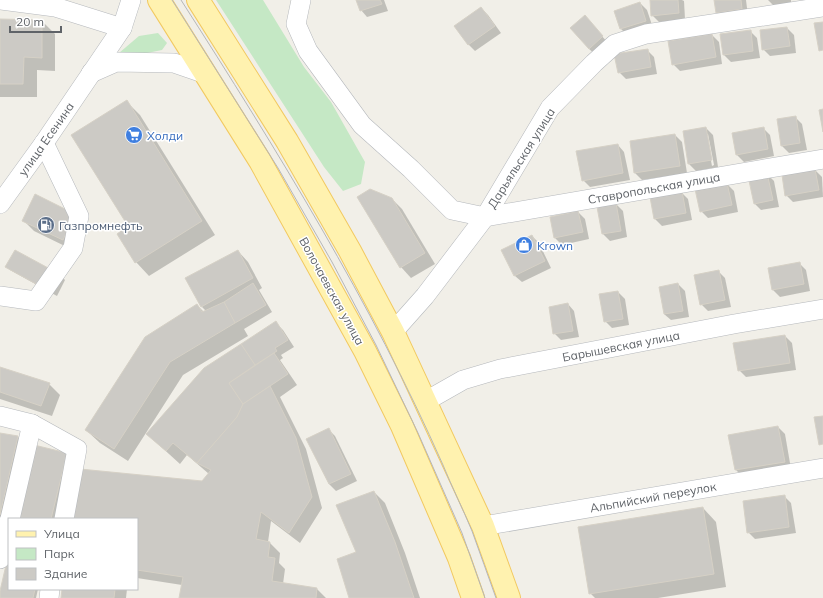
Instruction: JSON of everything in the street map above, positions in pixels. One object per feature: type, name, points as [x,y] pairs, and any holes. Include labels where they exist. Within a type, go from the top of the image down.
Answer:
[{"type":"main road","name":"Волочаевская улица","points":[[159,0],[260,161],[365,351],[405,433],[459,558],[473,598]]},
{"type":"main road","points":[[198,0],[287,142],[350,251],[393,332],[483,526],[509,598]]},
{"type":"street","points":[[0,0],[55,7],[122,28]]},
{"type":"street","name":"улица Есенина","points":[[0,204],[44,143],[122,28],[131,0]]},
{"type":"street","points":[[301,0],[296,24],[308,51],[362,125],[411,169],[452,210],[485,217]]},
{"type":"street","name":"Дарьяльская улица","points":[[393,332],[425,296],[485,217],[550,108],[615,44],[646,34],[823,7]]},
{"type":"street","points":[[91,73],[116,62],[174,63],[206,74]]},
{"type":"street","points":[[0,296],[36,301],[73,248],[79,216],[44,143]]},
{"type":"street","name":"Ставропольская улица","points":[[485,217],[823,159]]},
{"type":"street","name":"Барышевская улица","points":[[426,401],[463,380],[500,369],[734,324],[823,309]]},
{"type":"street","points":[[0,416],[32,424],[77,449],[64,518]]},
{"type":"street","points":[[9,518],[32,424]]},
{"type":"street","name":"Альпийский переулок","points":[[483,526],[823,468]]},
{"type":"street","points":[[0,559],[8,524]]},
{"type":"green space","points":[[216,0],[263,0],[304,67],[331,102],[365,162],[361,184],[343,191],[324,167]]},
{"type":"green space","points":[[158,33],[167,43],[162,50],[137,55],[119,53],[139,36]]},
{"type":"building","points":[[356,0],[380,0],[382,4],[360,11]]},
{"type":"building","points":[[650,0],[678,0],[679,13],[651,16]]},
{"type":"building","points":[[714,0],[741,0],[742,9],[716,13]]},
{"type":"building","points":[[640,2],[646,21],[620,29],[614,11]]},
{"type":"building","points":[[481,7],[495,26],[468,45],[454,26]]},
{"type":"building","points":[[585,15],[603,36],[589,49],[570,28]]},
{"type":"building","points":[[0,19],[42,20],[42,58],[24,57],[23,84],[0,84]]},
{"type":"building","points":[[823,22],[823,50],[819,51],[814,23]]},
{"type":"building","points":[[787,27],[790,46],[762,50],[760,30]]},
{"type":"building","points":[[751,30],[753,51],[723,55],[720,34]]},
{"type":"building","points":[[712,34],[716,57],[672,65],[668,41]]},
{"type":"building","points":[[648,49],[651,67],[618,73],[614,54]]},
{"type":"building","points":[[127,100],[202,221],[135,263],[117,234],[128,226],[71,135]]},
{"type":"building","points":[[823,109],[823,132],[819,110]]},
{"type":"building","points":[[796,116],[800,143],[781,146],[777,119]]},
{"type":"building","points":[[706,127],[712,160],[688,164],[683,131]]},
{"type":"building","points":[[764,127],[768,149],[736,155],[732,133]]},
{"type":"building","points":[[675,134],[680,166],[634,173],[630,141]]},
{"type":"building","points":[[618,144],[623,173],[582,181],[576,151]]},
{"type":"building","points":[[815,169],[819,190],[785,196],[782,175]]},
{"type":"building","points":[[767,173],[773,200],[754,204],[748,176]]},
{"type":"building","points":[[727,183],[732,205],[700,212],[695,189]]},
{"type":"building","points":[[370,189],[392,198],[425,253],[400,268],[357,197]]},
{"type":"building","points":[[682,191],[686,213],[654,219],[650,197]]},
{"type":"building","points":[[35,194],[75,214],[63,240],[22,221]]},
{"type":"building","points":[[616,203],[621,231],[602,234],[597,207]]},
{"type":"building","points":[[578,211],[583,232],[554,238],[550,217]]},
{"type":"building","points":[[532,235],[545,261],[514,276],[501,250]]},
{"type":"building","points":[[15,250],[63,276],[53,293],[5,267]]},
{"type":"building","points":[[238,250],[253,278],[201,307],[185,278]]},
{"type":"building","points":[[800,262],[804,284],[772,290],[768,268]]},
{"type":"building","points":[[719,270],[725,300],[700,305],[694,275]]},
{"type":"building","points":[[253,283],[266,305],[235,323],[224,302]]},
{"type":"building","points":[[678,283],[683,311],[664,314],[659,287]]},
{"type":"building","points":[[618,291],[623,319],[604,322],[599,294]]},
{"type":"building","points":[[224,302],[235,323],[170,362],[114,449],[85,430],[145,337],[197,304],[202,312]]},
{"type":"building","points":[[568,303],[573,331],[553,334],[549,307]]},
{"type":"building","points":[[276,321],[288,340],[275,348],[277,351],[255,365],[241,344]]},
{"type":"building","points":[[785,335],[790,363],[738,371],[733,343]]},
{"type":"building","points":[[241,344],[255,365],[229,383],[243,404],[237,417],[197,463],[173,443],[166,451],[146,434],[204,368]]},
{"type":"building","points":[[274,353],[288,374],[243,404],[229,383]]},
{"type":"building","points":[[0,367],[50,383],[41,406],[0,392]]},
{"type":"building","points":[[270,386],[296,438],[312,497],[289,533],[261,512],[256,539],[270,542],[268,557],[275,558],[272,581],[317,588],[316,598],[179,598],[183,577],[138,570],[138,518],[73,518],[80,469],[202,481],[211,470],[197,463],[237,417],[243,404]]},
{"type":"building","points":[[823,416],[823,444],[819,445],[814,417]]},
{"type":"building","points":[[778,426],[785,462],[735,470],[728,435]]},
{"type":"building","points":[[329,428],[351,474],[329,484],[306,439]]},
{"type":"building","points":[[0,433],[18,436],[0,515]]},
{"type":"building","points":[[34,445],[67,453],[51,518],[17,518]]},
{"type":"building","points":[[374,491],[395,542],[414,598],[349,598],[337,559],[356,552],[336,505]]},
{"type":"building","points":[[785,495],[789,527],[747,533],[743,501]]},
{"type":"building","points":[[703,507],[714,574],[589,594],[578,527]]},
{"type":"building","points":[[8,556],[8,590],[35,590],[33,598],[0,598],[0,591]]},
{"type":"building","points":[[62,590],[115,590],[114,598],[61,598]]},
{"type":"tram line","points":[[172,0],[278,168],[332,262],[376,345],[418,433],[462,533],[485,598]]},
{"type":"tram line","points":[[181,0],[287,170],[354,286],[415,404],[443,465],[472,531],[496,598]]},
{"type":"place","name":"Холди","points":[[134,135]]},
{"type":"place","name":"Газпромнефть","points":[[46,225]]},
{"type":"place","name":"Krown","points":[[524,245]]}]
